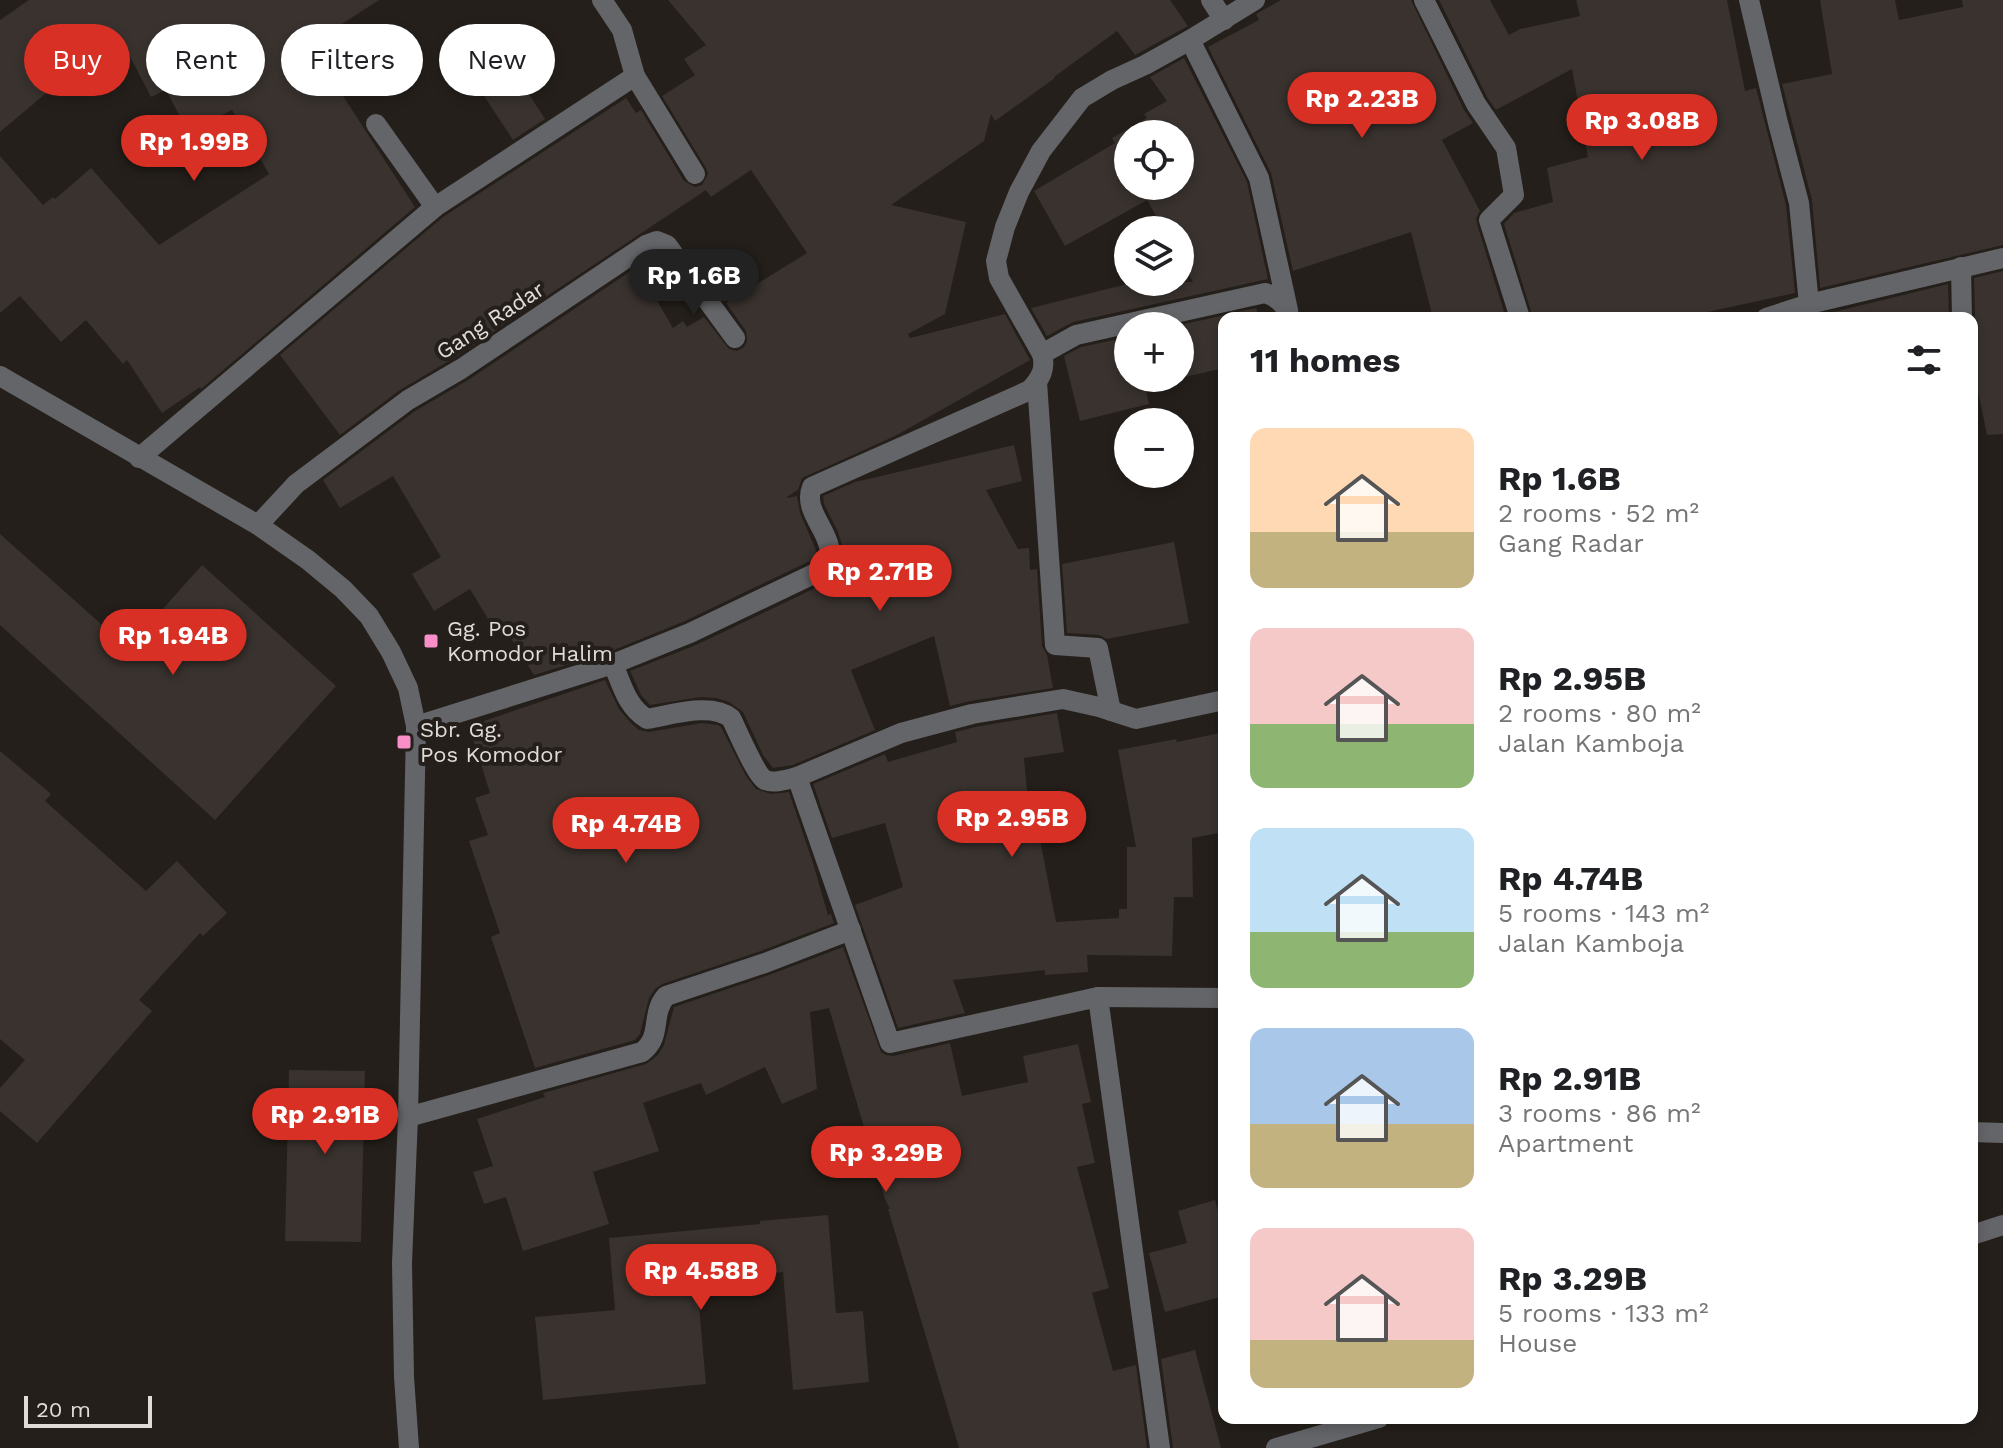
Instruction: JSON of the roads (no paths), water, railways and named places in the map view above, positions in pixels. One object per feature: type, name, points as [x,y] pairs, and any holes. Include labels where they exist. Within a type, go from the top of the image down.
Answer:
[{"type":"street","points":[[602,0],[622,30],[635,76],[695,174]]},
{"type":"street","points":[[1211,0],[1224,20]]},
{"type":"street","points":[[416,726],[613,664],[690,633],[824,569],[830,561],[830,549],[810,503],[812,487],[1030,390],[1043,373],[1045,364],[1042,354],[997,274],[996,261],[997,250],[1019,192],[1041,151],[1082,98],[1190,40],[1255,0]]},
{"type":"street","points":[[1424,0],[1476,104],[1506,148],[1514,195],[1489,220],[1518,312]]},
{"type":"street","points":[[1749,0],[1799,203],[1809,304]]},
{"type":"street","points":[[1190,40],[1259,178],[1289,312]]},
{"type":"street","points":[[139,458],[435,207],[635,76]]},
{"type":"street","points":[[376,124],[435,207]]},
{"type":"street","name":"Gang Radar","points":[[258,525],[296,484],[408,400],[461,369],[646,245],[657,241],[667,245],[735,338]]},
{"type":"street","points":[[1784,312],[2003,258]]},
{"type":"street","points":[[1961,267],[1962,312]]},
{"type":"street","points":[[1042,354],[1076,335],[1265,293],[1272,295],[1287,312]]},
{"type":"street","points":[[0,376],[258,525],[308,560],[369,616],[408,688],[416,726],[402,1263],[409,1448]]},
{"type":"street","points":[[1037,382],[1055,645],[1098,648],[1111,711]]},
{"type":"street","points":[[613,664],[632,708],[647,719],[710,709],[723,712],[731,718],[758,773],[766,780],[774,781],[797,777],[901,733],[972,714],[1063,699],[1136,719],[1218,701]]},
{"type":"street","points":[[797,777],[890,1043],[1098,997],[1218,998]]},
{"type":"street","points":[[408,1117],[642,1052],[655,1036],[660,1005],[666,996],[851,930]]},
{"type":"street","points":[[1098,997],[1160,1448]]},
{"type":"street","points":[[1978,1132],[2003,1133]]},
{"type":"street","points":[[1978,1233],[2003,1225]]},
{"type":"street","points":[[1276,1448],[1358,1424]]},
{"type":"place","name":"Gg. Pos Komodor Halim","points":[[431,641]]},
{"type":"place","name":"Sbr. Gg. Pos Komodor","points":[[404,742]]}]
